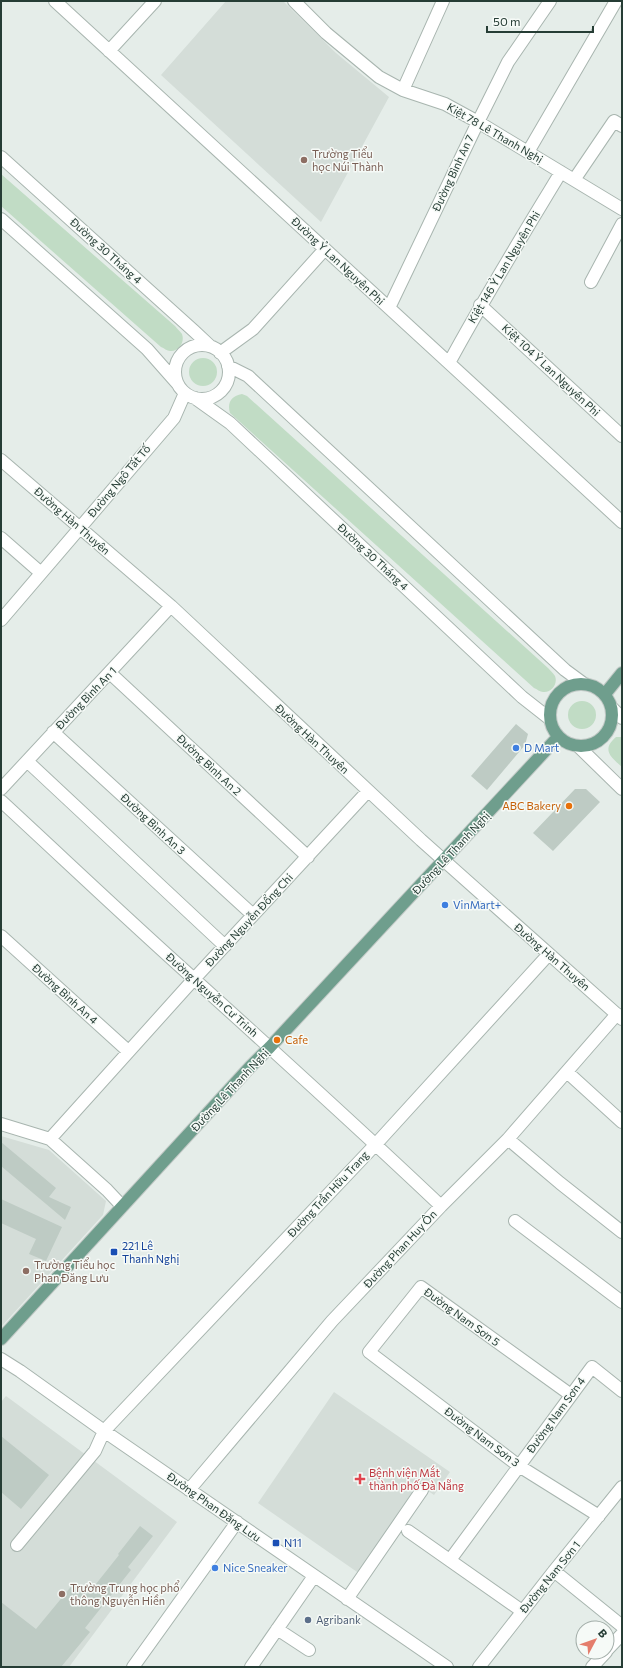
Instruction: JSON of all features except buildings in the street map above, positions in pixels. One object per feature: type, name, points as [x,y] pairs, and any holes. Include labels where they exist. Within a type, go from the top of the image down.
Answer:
[{"type":"main road","points":[[605,694],[622,674]]},
{"type":"main road","points":[[584,684],[598,688],[605,694],[612,708],[613,717],[611,726],[602,739],[594,744],[578,746],[570,744],[558,737],[554,731],[550,719],[550,710],[558,693],[570,686],[584,684]]},
{"type":"main road","name":"Đường Lê Thanh Nghị","points":[[1,1339],[250,1067],[558,737]]},
{"type":"street","name":"Đường Ỷ Lan Nguyên Phi","points":[[55,1],[622,522]]},
{"type":"street","points":[[109,51],[155,1]]},
{"type":"street","name":"Kiệt 78 Lê Thanh Nghị","points":[[294,1],[326,33],[379,77],[403,90],[445,104],[478,122],[622,209]]},
{"type":"street","points":[[403,90],[443,1]]},
{"type":"street","name":"Đường Bình An 7","points":[[389,308],[508,62],[550,1]]},
{"type":"street","points":[[528,152],[616,1]]},
{"type":"street","points":[[574,180],[614,120],[622,126]]},
{"type":"street","name":"Đường 30 Tháng 4","points":[[1,157],[210,346]]},
{"type":"street","name":"Kiệt 146 Ỷ Lan Nguyên Phi","points":[[449,363],[480,305],[502,272],[561,172]]},
{"type":"street","name":"Đường 30 Tháng 4","points":[[1,219],[147,349],[186,391],[230,423],[516,692],[550,719]]},
{"type":"street","points":[[591,282],[622,224]]},
{"type":"street","points":[[220,353],[253,329],[325,249]]},
{"type":"street","name":"Kiệt 104 Ỷ Lan Nguyên Phi","points":[[480,305],[622,436]]},
{"type":"street","points":[[201,345],[210,346],[220,353],[228,366],[228,375],[226,384],[220,391],[213,396],[204,399],[186,391],[175,375],[175,366],[184,351],[201,345]]},
{"type":"street","points":[[228,366],[248,376],[565,670],[584,684]]},
{"type":"street","name":"Đường Ngô Tất Tố","points":[[1,620],[174,418],[186,391]]},
{"type":"street","name":"Đường Hàn Thuyên","points":[[1,460],[171,606],[444,860],[619,1017]]},
{"type":"street","points":[[1,538],[40,573]]},
{"type":"street","name":"Đường Bình An 1","points":[[1,789],[171,606]]},
{"type":"street","name":"Đường Bình An 2","points":[[110,673],[308,857]]},
{"type":"street","points":[[612,708],[622,718]]},
{"type":"street","name":"Đường Bình An 3","points":[[53,732],[253,915]]},
{"type":"street","points":[[578,746],[622,789]]},
{"type":"street","points":[[27,761],[225,946]]},
{"type":"street","name":"Đường Nguyễn Đổng Chi","points":[[50,1139],[128,1051],[368,790]]},
{"type":"street","name":"Đường Nguyễn Cư Trinh","points":[[1,801],[376,1144],[441,1206]]},
{"type":"street","name":"Đường Bình An 4","points":[[1,936],[128,1051]]},
{"type":"street","name":"Đường Trần Hữu Trang","points":[[17,1545],[95,1451],[104,1431],[376,1144],[549,954]]},
{"type":"street","name":"Đường Phan Huy Ôn","points":[[189,1490],[332,1321],[441,1206],[508,1139],[567,1072],[619,1017]]},
{"type":"street","points":[[567,1072],[622,1122]]},
{"type":"street","points":[[1,1124],[50,1139],[107,1190],[122,1206]]},
{"type":"street","points":[[508,1139],[560,1183],[622,1232]]},
{"type":"street","points":[[515,1221],[622,1302]]},
{"type":"street","name":"Đường Nam Sơn 5","points":[[370,1352],[421,1287],[571,1395]]},
{"type":"street","name":"Đường Nam Sơn 3","points":[[370,1352],[519,1466],[599,1516]]},
{"type":"street","name":"Đường Phan Đăng Lưu","points":[[1,1360],[20,1371],[189,1490],[447,1667]]},
{"type":"street","name":"Đường Nam Sơn 4","points":[[450,1560],[592,1367],[622,1391]]},
{"type":"street","name":"Đường Nam Sơn 1","points":[[479,1667],[554,1570],[622,1487]]},
{"type":"street","points":[[347,1598],[422,1490]]},
{"type":"street","points":[[133,1667],[237,1522]]},
{"type":"street","points":[[408,1531],[522,1611]]},
{"type":"street","points":[[554,1570],[622,1626]]},
{"type":"street","points":[[251,1667],[314,1576]]},
{"type":"street","points":[[277,1629],[309,1650]]},
{"type":"street","points":[[615,1641],[622,1634]]},
{"type":"shaded area","name":"Trường Tiểu học Núi Thành","points":[[226,1],[283,1],[336,53],[389,97],[321,222],[161,75]]},
{"type":"shaded area","name":"Trường Tiểu học Phan Đăng Lưu","points":[[1,1136],[49,1150],[106,1201],[103,1215],[1,1327]]},
{"type":"shaded area","name":"Bệnh viện Mắt thành phố Đà Nẵng","points":[[334,1392],[450,1472],[434,1495],[421,1486],[360,1574],[258,1503]]},
{"type":"shaded area","name":"Trường Trung học phổ thông Nguyễn Hiền","points":[[6,1396],[177,1522],[69,1667],[1,1667],[1,1402]]},
{"type":"green space","points":[[1,174],[175,326],[183,337],[179,348],[173,351],[168,351],[161,347],[1,206]]},
{"type":"green space","points":[[203,358],[213,362],[217,372],[213,382],[203,386],[193,382],[189,372],[193,362]]},
{"type":"green space","points":[[242,394],[247,396],[548,668],[556,679],[554,687],[546,692],[541,692],[534,688],[230,413],[229,406],[231,400],[235,396]]},
{"type":"green space","points":[[582,701],[592,705],[596,715],[592,725],[582,729],[572,725],[568,715],[572,705]]},
{"type":"green space","points":[[616,737],[622,737],[622,767],[611,757],[608,750],[609,746]]},
{"type":"place","name":"Trường Tiểu học Núi Thành","points":[[304,160]]},
{"type":"place","name":"D Mart","points":[[516,748]]},
{"type":"place","name":"ABC Bakery","points":[[569,806]]},
{"type":"place","name":"VinMart+","points":[[445,905]]},
{"type":"place","name":"Cafe","points":[[277,1040]]},
{"type":"place","name":"221 Lê Thanh Nghị","points":[[114,1252]]},
{"type":"place","name":"Trường Tiểu học Phan Đăng Lưu","points":[[26,1271]]},
{"type":"place","name":"Bệnh viện Mắt thành phố Đà Nẵng","points":[[360,1479]]},
{"type":"place","name":"N11","points":[[276,1543]]},
{"type":"place","name":"Nice Sneaker","points":[[215,1568]]},
{"type":"place","name":"Trường Trung học phổ thông Nguyễn Hiền","points":[[62,1594]]},
{"type":"place","name":"Agribank","points":[[308,1620]]}]
